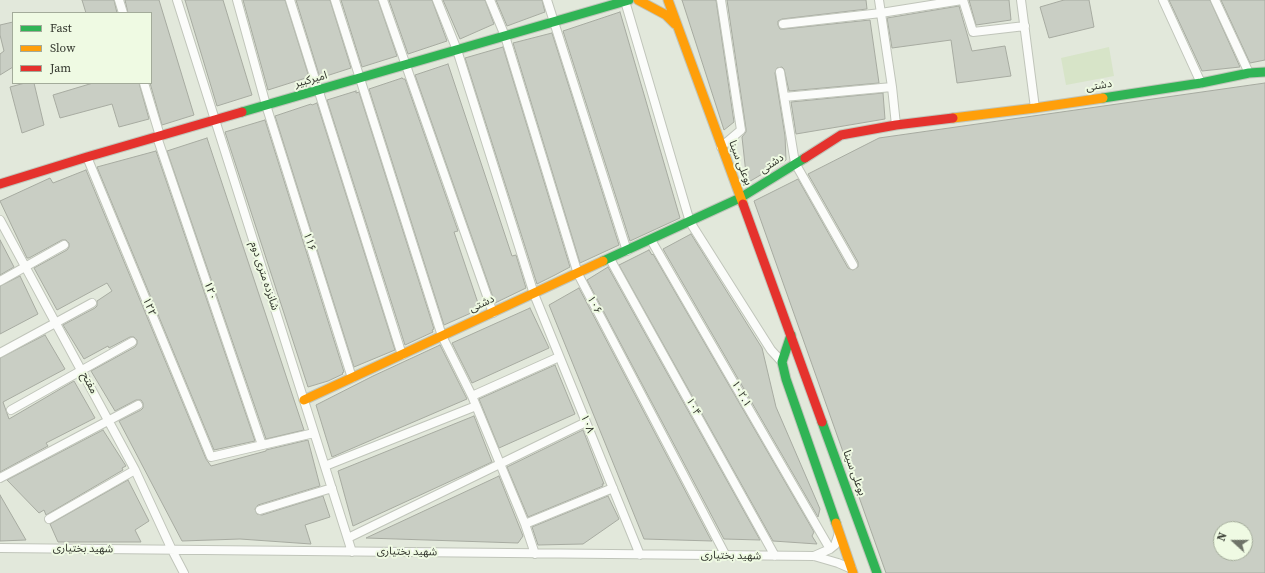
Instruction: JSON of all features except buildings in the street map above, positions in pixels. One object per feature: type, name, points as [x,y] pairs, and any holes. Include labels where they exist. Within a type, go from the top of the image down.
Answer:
[{"type":"main road","points":[[638,0],[666,15],[677,27]]},
{"type":"main road","name":"بوعلی سینا","points":[[668,0],[877,573]]},
{"type":"main road","name":"امیرکبیر","points":[[0,184],[87,157],[627,1]]},
{"type":"main road","name":"دشتی","points":[[304,400],[740,198],[841,135],[896,125],[1035,108],[1201,83],[1249,73],[1265,72]]},
{"type":"main road","points":[[791,335],[782,362],[786,379],[852,571]]},
{"type":"street","points":[[119,0],[123,12]]},
{"type":"street","name":"شانزده متری دوم","points":[[177,0],[352,552]]},
{"type":"street","name":"۱۱۶","points":[[237,0],[266,105],[352,378]]},
{"type":"street","points":[[290,0],[402,355]]},
{"type":"street","points":[[335,0],[442,336],[472,396],[525,524],[535,554]]},
{"type":"street","points":[[383,0],[493,313]]},
{"type":"street","name":"۱۰۸","points":[[437,0],[457,50],[534,294],[640,555]]},
{"type":"street","name":"۱۰۶","points":[[490,0],[505,36],[578,274],[726,556]]},
{"type":"street","points":[[547,0],[626,251]]},
{"type":"street","points":[[721,0],[741,130],[721,147]]},
{"type":"street","points":[[879,0],[896,125]]},
{"type":"street","points":[[783,24],[963,0],[973,32],[1025,26]]},
{"type":"street","points":[[1021,0],[1035,108]]},
{"type":"street","points":[[1163,0],[1201,83]]},
{"type":"street","points":[[1215,0],[1249,73]]},
{"type":"street","points":[[627,1],[690,222],[771,350],[782,362]]},
{"type":"street","points":[[780,72],[795,163],[853,265]]},
{"type":"street","name":"۱۲۰","points":[[144,84],[159,136],[262,445]]},
{"type":"street","points":[[784,97],[892,87]]},
{"type":"street","name":"۱۲۲","points":[[87,157],[211,457],[262,445]]},
{"type":"street","name":"مفتح","points":[[0,220],[135,470],[172,550]]},
{"type":"street","name":"۱۰۲.۱","points":[[651,240],[830,549]]},
{"type":"street","points":[[0,281],[64,245]]},
{"type":"street","name":"۱۰۴","points":[[610,259],[775,556]]},
{"type":"street","points":[[0,353],[92,303]]},
{"type":"street","points":[[11,410],[132,342]]},
{"type":"street","points":[[472,396],[559,357]]},
{"type":"street","points":[[0,478],[138,405]]},
{"type":"street","points":[[325,466],[476,406]]},
{"type":"street","points":[[348,538],[586,422]]},
{"type":"street","points":[[262,445],[314,433]]},
{"type":"street","points":[[48,518],[135,470]]},
{"type":"street","points":[[260,510],[332,488]]},
{"type":"street","points":[[525,524],[613,488]]},
{"type":"street","points":[[814,556],[830,549],[835,545],[839,533]]},
{"type":"street","name":"شهید بختیاری","points":[[0,548],[814,556]]},
{"type":"street","points":[[172,550],[178,573]]},
{"type":"street","points":[[172,550],[184,573]]},
{"type":"street","points":[[814,556],[838,563],[852,571]]},
{"type":"green space","points":[[1109,47],[1114,76],[1066,85],[1061,58]]},
{"type":"traffic: fast","points":[[242,112],[629,0]]},
{"type":"traffic: fast","points":[[1103,98],[1201,83],[1249,73],[1265,72]]},
{"type":"traffic: fast","points":[[603,261],[740,198],[805,158]]},
{"type":"traffic: fast","points":[[791,335],[782,362],[786,379],[836,523]]},
{"type":"traffic: fast","points":[[822,422],[877,573]]},
{"type":"traffic: slow","points":[[638,0],[666,15],[675,24]]},
{"type":"traffic: slow","points":[[668,0],[743,204]]},
{"type":"traffic: slow","points":[[953,118],[1103,98]]},
{"type":"traffic: slow","points":[[304,400],[603,261]]},
{"type":"traffic: slow","points":[[836,523],[853,573]]},
{"type":"traffic: jam","points":[[0,184],[242,112]]},
{"type":"traffic: jam","points":[[805,158],[841,135],[896,125],[953,118]]},
{"type":"traffic: jam","points":[[743,204],[822,422]]}]
